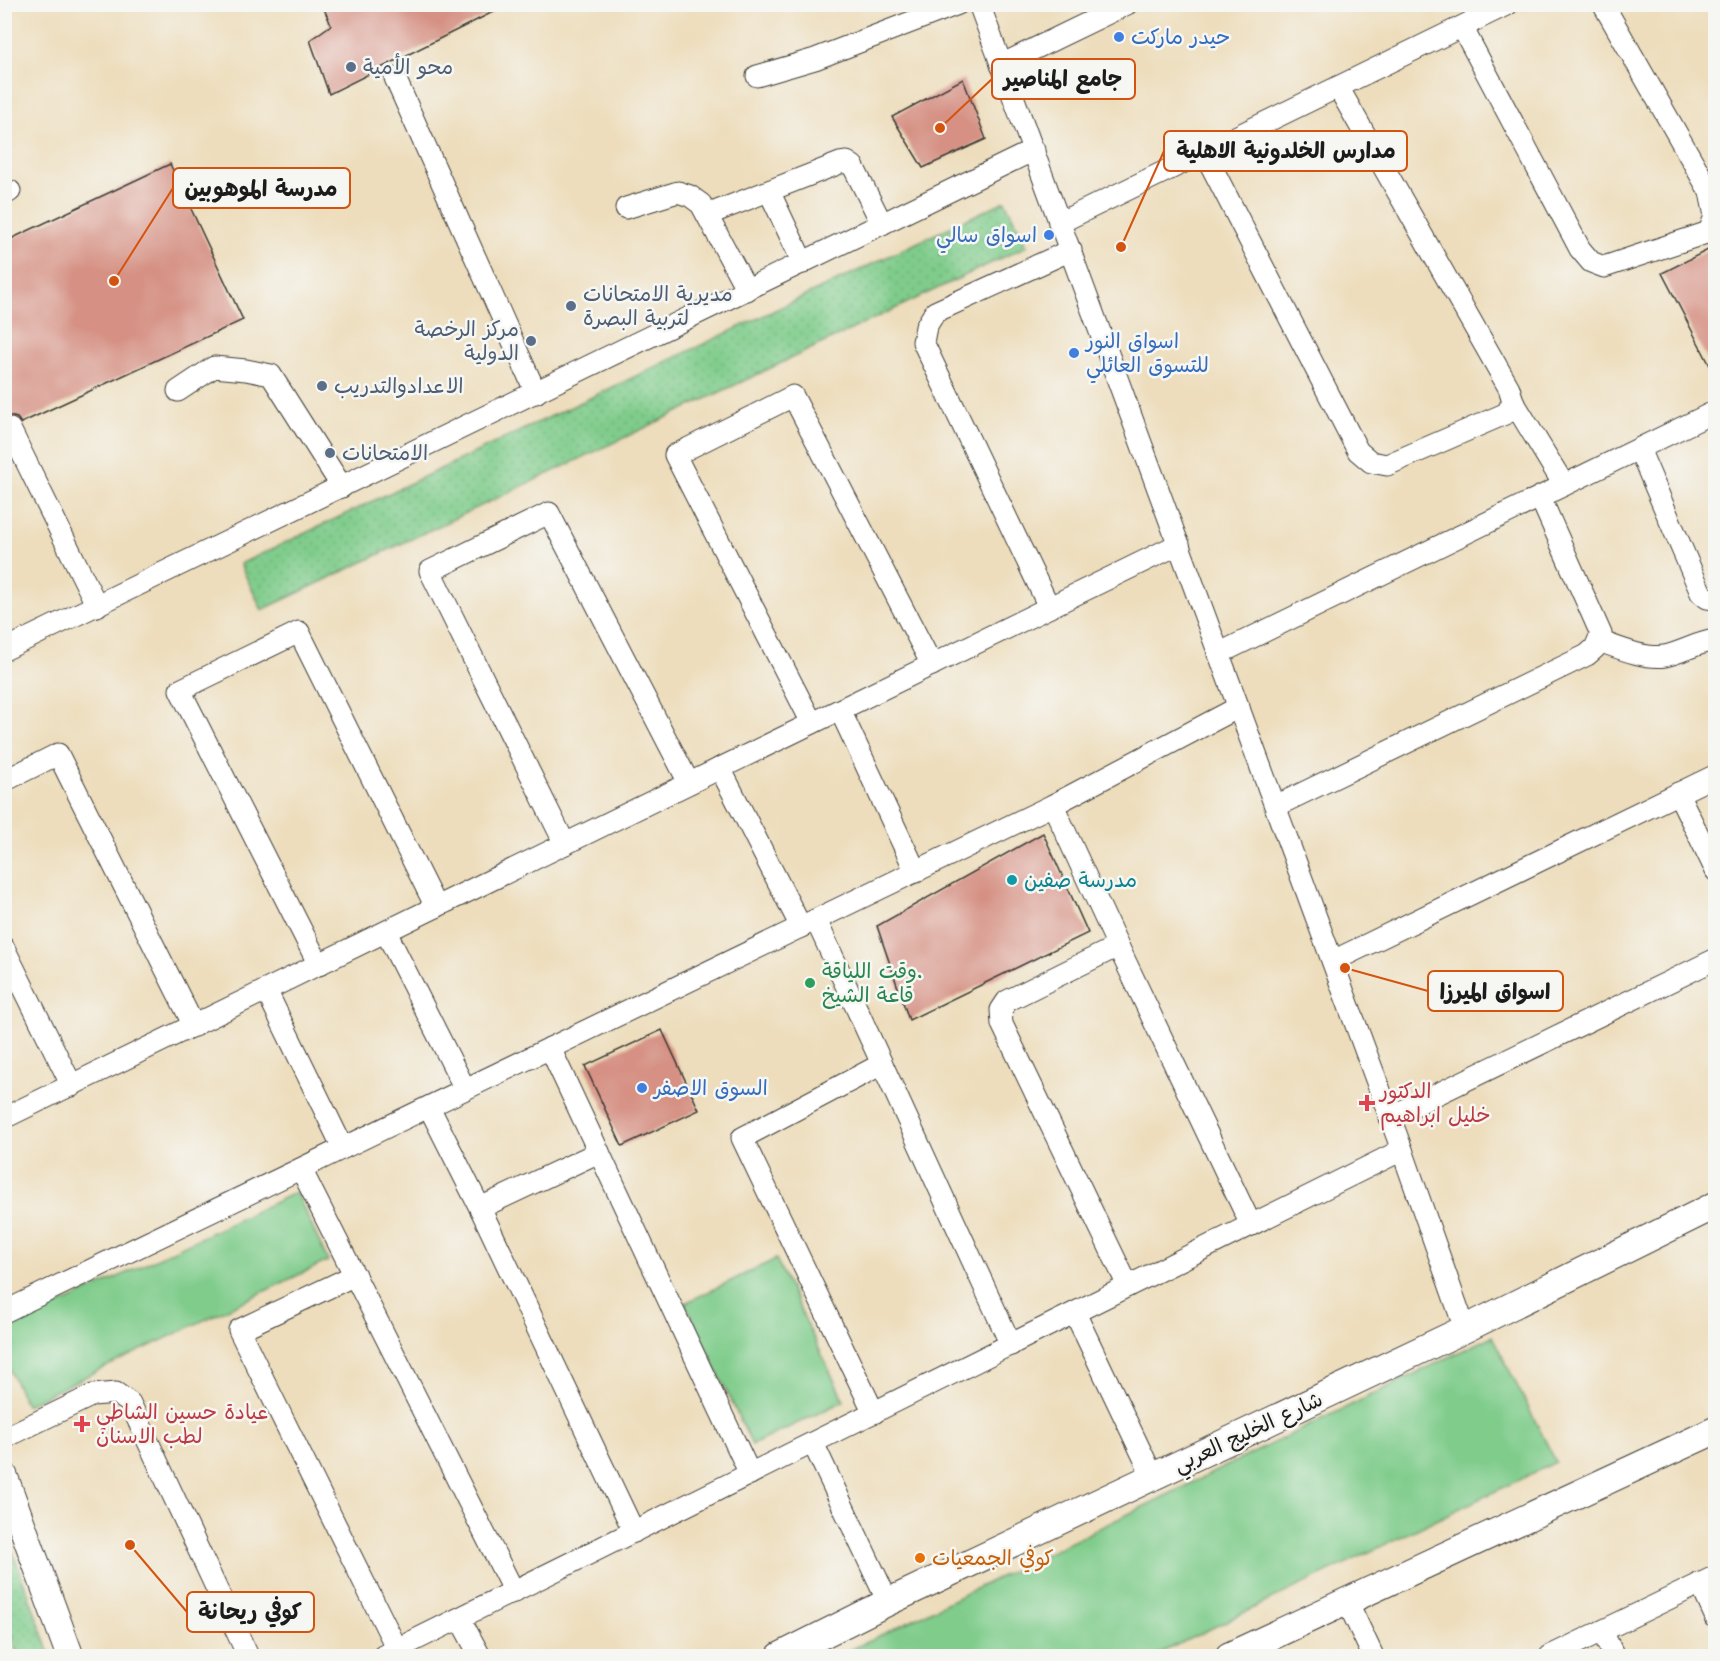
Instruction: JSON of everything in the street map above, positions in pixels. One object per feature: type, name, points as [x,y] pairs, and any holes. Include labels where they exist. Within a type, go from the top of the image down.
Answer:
[{"type":"main road","name":"شارع الخليج العربي","points":[[780,1656],[888,1602],[1465,1329],[1716,1205]]},
{"type":"main road","points":[[1229,1656],[1716,1430]]},
{"type":"main road","points":[[4,1476],[70,1656]]},
{"type":"street","points":[[757,76],[815,59],[958,4]]},
{"type":"street","points":[[979,4],[1390,1116],[1465,1329]]},
{"type":"street","points":[[1001,65],[1126,4]]},
{"type":"street","points":[[1059,223],[1508,4]]},
{"type":"street","points":[[1462,27],[1580,249],[1592,262],[1604,267],[1709,232],[1715,216],[1710,192],[1603,4]]},
{"type":"street","points":[[395,78],[536,393]]},
{"type":"street","points":[[1338,87],[1509,388],[1513,401],[1564,485]]},
{"type":"street","points":[[4,650],[1034,150]]},
{"type":"street","points":[[1204,152],[1358,451],[1371,462],[1388,465],[1507,412],[1513,401]]},
{"type":"street","points":[[707,215],[847,162],[853,166],[882,224]]},
{"type":"street","points":[[768,190],[803,262]]},
{"type":"street","points":[[626,208],[678,192],[690,196],[701,204],[747,290]]},
{"type":"street","points":[[1050,607],[923,342],[926,327],[935,312],[1071,250]]},
{"type":"street","points":[[178,391],[214,368],[246,370],[271,375],[342,487]]},
{"type":"street","points":[[812,723],[675,455],[784,400],[794,396],[932,665]]},
{"type":"street","points":[[1218,654],[1716,411]]},
{"type":"street","points":[[10,429],[97,606]]},
{"type":"street","points":[[1639,448],[1701,593],[1707,598],[1716,599]]},
{"type":"street","points":[[1276,806],[1587,655],[1595,648],[1601,634],[1540,496]]},
{"type":"street","points":[[565,844],[430,571],[549,513],[689,783]]},
{"type":"street","points":[[4,1118],[1179,544]]},
{"type":"street","points":[[318,965],[180,690],[299,632],[436,908]]},
{"type":"street","points":[[1599,641],[1634,652],[1664,656],[1705,641],[1716,640]]},
{"type":"street","points":[[4,1312],[1053,805],[1239,707]]},
{"type":"street","points":[[840,710],[916,872]]},
{"type":"street","points":[[4,781],[58,754],[194,1026]]},
{"type":"street","points":[[720,768],[808,924],[882,1064],[1011,1345]]},
{"type":"street","points":[[1333,961],[1716,776]]},
{"type":"street","points":[[1678,793],[1716,871]]},
{"type":"street","points":[[1053,805],[1251,1225]]},
{"type":"street","points":[[386,932],[465,1089]]},
{"type":"street","points":[[1118,946],[1007,1000],[1001,1010],[1002,1024],[1128,1286]]},
{"type":"street","points":[[4,948],[72,1086]]},
{"type":"street","points":[[1390,1116],[1716,959]]},
{"type":"street","points":[[266,990],[343,1148]]},
{"type":"street","points":[[550,1048],[750,1474]]},
{"type":"street","points":[[874,1413],[742,1138],[882,1064]]},
{"type":"street","points":[[429,1107],[480,1208],[634,1532]]},
{"type":"street","points":[[355,1275],[239,1330],[390,1653],[1402,1150]]},
{"type":"street","points":[[480,1208],[599,1152]]},
{"type":"street","points":[[301,1169],[514,1592]]},
{"type":"street","points":[[1075,1313],[1153,1477]]},
{"type":"street","points":[[4,1438],[93,1395],[116,1393],[130,1403],[248,1656]]},
{"type":"street","points":[[813,1443],[888,1602]]},
{"type":"street","points":[[1550,1656],[1708,1580],[1716,1618]]},
{"type":"street","points":[[1347,1601],[1373,1656]]},
{"type":"street","points":[[460,1619],[480,1656]]},
{"type":"street","points":[[1602,1631],[1614,1656]]},
{"type":"green space","points":[[1005,201],[1027,246],[262,610],[240,564]]},
{"type":"green space","points":[[296,1192],[328,1261],[26,1405],[5,1360],[5,1331]]},
{"type":"green space","points":[[776,1259],[844,1401],[752,1445],[685,1303]]},
{"type":"green space","points":[[1492,1336],[1556,1462],[1154,1656],[838,1656]]},
{"type":"green space","points":[[4,1531],[51,1656],[18,1656],[5,1619]]},
{"type":"building","name":"محو الأمية","points":[[322,4],[509,4],[329,94],[310,40],[331,25]]},
{"type":"building","points":[[963,79],[986,139],[923,168],[892,117]]},
{"type":"building","points":[[170,164],[243,320],[21,423],[17,418],[10,416],[4,418],[4,242]]},
{"type":"building","points":[[1716,246],[1716,377],[1662,273]]},
{"type":"building","name":"مدرسة صفين","points":[[1043,833],[1088,933],[909,1020],[877,926]]},
{"type":"building","name":"السوق الاصفر","points":[[662,1030],[699,1110],[622,1146],[585,1066]]},
{"type":"place","name":"حيدر ماركت","points":[[1119,37]]},
{"type":"place","name":"محو الأمية","points":[[351,67]]},
{"type":"place","name":"جامع المناصير","points":[[940,128]]},
{"type":"place","name":"اسواق سالي","points":[[1049,235]]},
{"type":"place","name":"مدارس الخلدونية الاهلية","points":[[1121,247]]},
{"type":"place","name":"مدرسة الموهوبين","points":[[114,281]]},
{"type":"place","name":"مديرية الامتحانات لتربية البصرة","points":[[571,306]]},
{"type":"place","name":"مركز الرخصة الدولية","points":[[531,341]]},
{"type":"place","name":"اسواق النور للتسوق العائلي","points":[[1074,353]]},
{"type":"place","name":"الاعدادوالتدريب","points":[[322,386]]},
{"type":"place","name":"الامتحانات","points":[[330,453]]},
{"type":"place","name":"مدرسة صفين","points":[[1012,880]]},
{"type":"place","name":"اسواق الميرزا","points":[[1345,968]]},
{"type":"place","name":"وقت اللياقة. قاعة الشيخ","points":[[810,983]]},
{"type":"place","name":"السوق الاصفر","points":[[642,1088]]},
{"type":"place","name":"الدكتور خليل ابراهيم","points":[[1367,1103]]},
{"type":"place","name":"عيادة حسين الشاطي لطب الاسنان","points":[[82,1424]]},
{"type":"place","name":"كوفي ريحانة","points":[[130,1545]]},
{"type":"place","name":"كوفي الجمعيات","points":[[920,1558]]}]
